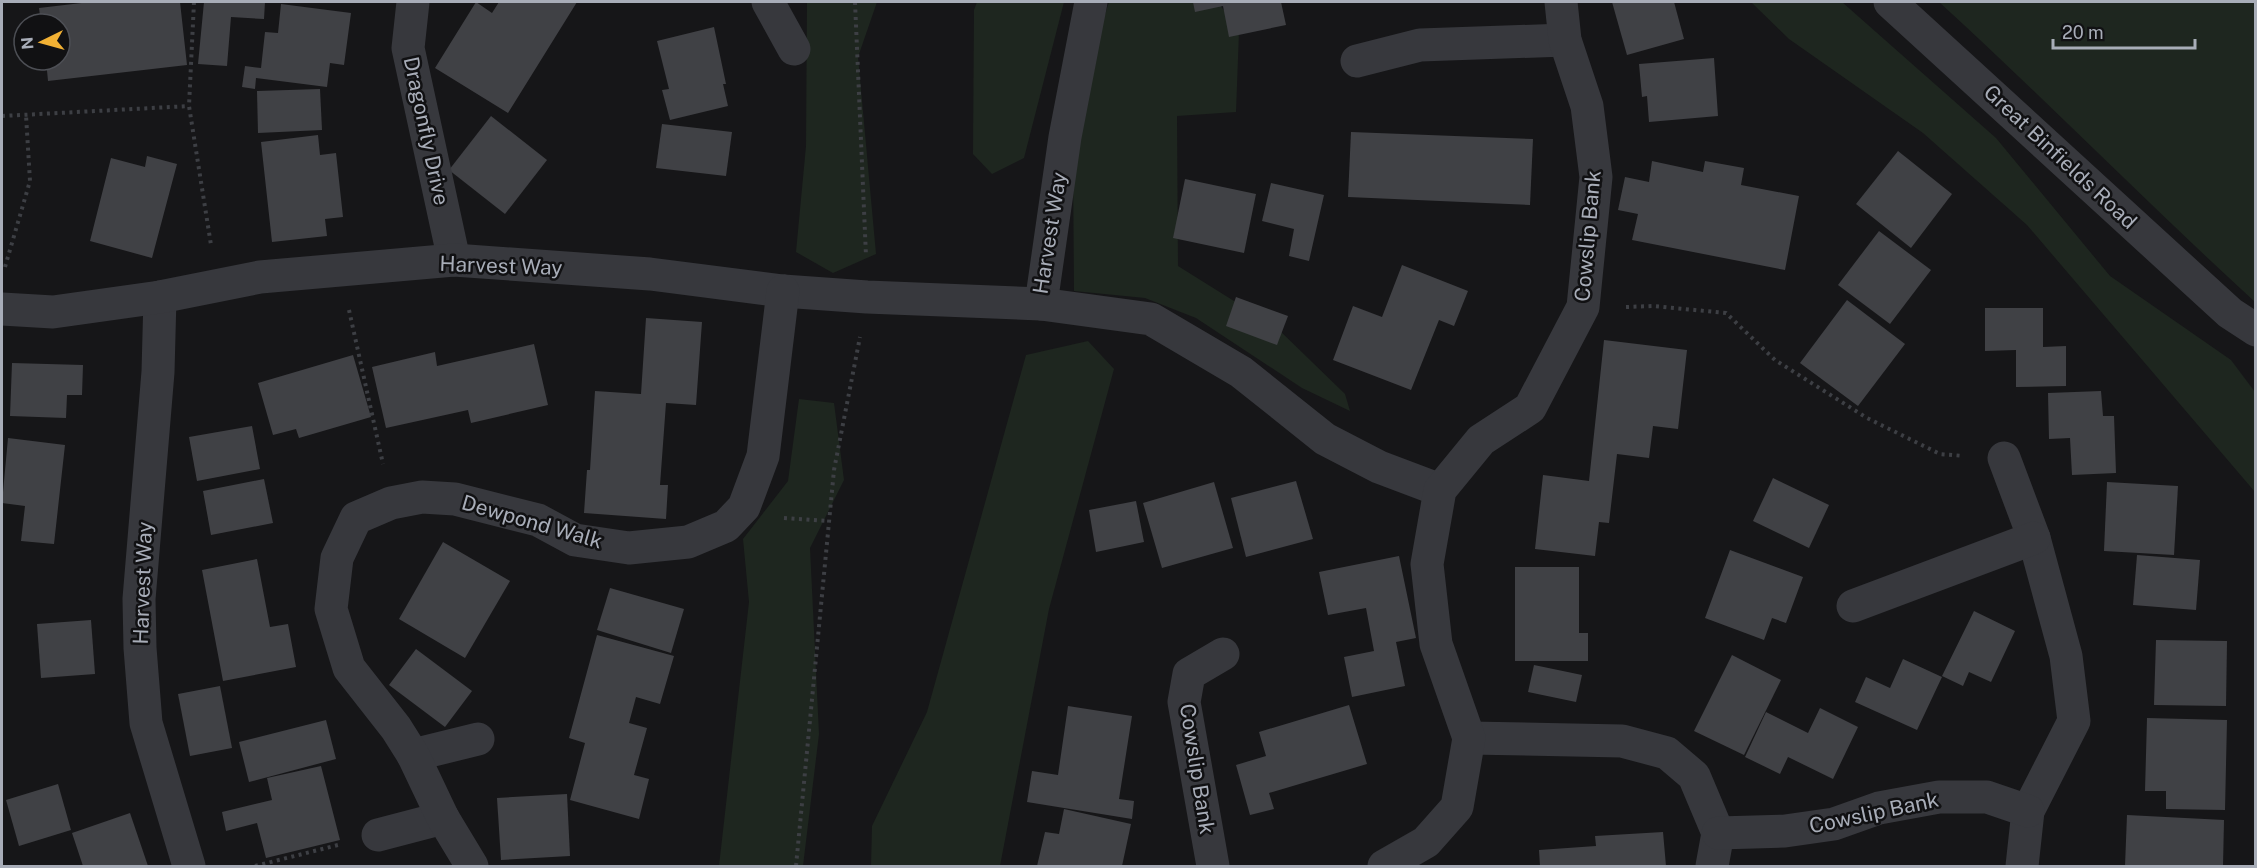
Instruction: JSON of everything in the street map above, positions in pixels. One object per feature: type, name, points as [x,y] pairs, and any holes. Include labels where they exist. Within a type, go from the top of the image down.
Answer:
[{"type":"street","name":"Dragonfly Drive","points":[[413,2],[408,48],[454,260]]},
{"type":"street","points":[[768,2],[795,49]]},
{"type":"street","name":"Harvest Way","points":[[189,867],[146,723],[140,648],[139,599],[158,372],[160,297],[260,277],[454,260],[650,274],[783,291],[1041,304],[1065,137],[1090,2]]},
{"type":"street","name":"Cowslip Bank","points":[[1384,867],[1426,842],[1457,807],[1469,738],[1436,644],[1427,564],[1440,490],[1481,440],[1530,408],[1583,307],[1596,177],[1587,106],[1565,40],[1561,2]]},
{"type":"street","name":"Great Binfields Road","points":[[1890,2],[2243,322],[2256,347]]},
{"type":"street","points":[[1357,61],[1420,45],[1565,40]]},
{"type":"street","name":"Dewpond Walk","points":[[472,867],[442,818],[413,755],[396,728],[349,668],[331,609],[337,558],[356,518],[391,503],[422,497],[455,499],[538,520],[575,540],[629,549],[688,542],[726,526],[744,507],[763,456],[783,291]]},
{"type":"street","points":[[2,309],[53,312],[160,297]]},
{"type":"street","points":[[1041,304],[1151,320],[1241,372],[1324,439],[1379,467],[1440,490]]},
{"type":"street","points":[[2004,458],[2034,538],[2066,656],[2074,721],[2028,811],[2022,867]]},
{"type":"street","points":[[1853,606],[2034,538]]},
{"type":"street","name":"Cowslip Bank","points":[[1213,867],[1184,702],[1190,674],[1223,654]]},
{"type":"street","points":[[413,755],[478,738]]},
{"type":"street","points":[[1469,738],[1623,741],[1667,753],[1694,776],[1718,833],[1712,867]]},
{"type":"street","name":"Cowslip Bank","points":[[1718,833],[1785,831],[1834,824],[1879,808],[1939,796],[1987,797],[2028,811]]},
{"type":"street","points":[[378,835],[442,818]]},
{"type":"path","points":[[194,2],[189,106],[217,285]]},
{"type":"path","points":[[796,867],[834,470],[867,297],[855,2]]},
{"type":"path","points":[[2,116],[189,106]]},
{"type":"path","points":[[2,279],[30,181],[26,115]]},
{"type":"path","points":[[340,271],[391,503]]},
{"type":"path","points":[[1583,307],[1653,306],[1726,313],[1775,360],[1867,418],[1940,454],[2004,458]]},
{"type":"path","points":[[255,867],[378,835]]},
{"type":"shaded area","points":[[807,2],[877,2],[858,57],[876,254],[833,273],[796,252],[806,146]]},
{"type":"shaded area","points":[[977,2],[1064,2],[1024,158],[992,174],[973,154],[974,10]]},
{"type":"shaded area","points":[[1109,2],[1218,2],[1239,32],[1236,112],[1177,116],[1178,266],[1277,328],[1345,394],[1350,411],[1302,388],[1196,318],[1145,298],[1074,291],[1073,160],[1098,36]]},
{"type":"shaded area","points":[[1751,2],[1842,2],[1996,138],[2110,276],[2231,360],[2255,392],[2255,492],[2027,225],[1923,133],[1789,39]]},
{"type":"shaded area","points":[[1939,2],[2255,2],[2255,302],[2018,76]]},
{"type":"shaded area","points":[[1088,341],[1114,369],[1049,609],[1000,866],[871,866],[872,826],[927,712],[1026,355]]},
{"type":"shaded area","points":[[799,399],[834,403],[844,480],[810,548],[819,734],[803,866],[719,866],[749,602],[743,539],[788,481]]},
{"type":"building","points":[[90,2],[180,2],[187,65],[48,81],[47,72],[72,72],[72,12],[40,12],[39,8]]},
{"type":"building","points":[[204,2],[265,2],[264,19],[231,17],[227,66],[198,64]]},
{"type":"building","points":[[476,2],[492,13],[499,2],[577,2],[508,113],[435,68]]},
{"type":"building","points":[[1193,2],[1281,2],[1286,25],[1229,37],[1223,6],[1195,12]]},
{"type":"building","points":[[1612,2],[1674,2],[1684,39],[1627,55]]},
{"type":"building","points":[[281,4],[351,13],[344,65],[330,63],[327,87],[256,78],[255,89],[242,87],[245,66],[261,68],[265,32],[278,33]]},
{"type":"building","points":[[714,27],[726,84],[723,84],[728,106],[670,120],[662,90],[669,89],[657,41]]},
{"type":"building","points":[[1714,58],[1718,116],[1649,122],[1647,96],[1642,97],[1639,64]]},
{"type":"building","points":[[320,89],[322,130],[258,133],[257,91]]},
{"type":"building","points":[[491,116],[547,160],[505,214],[449,170]]},
{"type":"building","points":[[662,124],[732,132],[726,176],[656,168]]},
{"type":"building","points":[[1351,132],[1533,139],[1530,205],[1348,197]]},
{"type":"building","points":[[318,135],[320,155],[336,153],[343,217],[325,219],[327,236],[272,242],[261,142]]},
{"type":"building","points":[[1898,151],[1952,194],[1911,248],[1856,204]]},
{"type":"building","points":[[147,156],[177,164],[152,258],[90,241],[111,158],[145,167]]},
{"type":"building","points":[[1652,161],[1703,172],[1705,161],[1744,168],[1741,185],[1799,196],[1785,270],[1632,240],[1638,214],[1618,210],[1625,177],[1649,182]]},
{"type":"building","points":[[1185,179],[1256,194],[1244,253],[1173,238]]},
{"type":"building","points":[[1271,183],[1324,195],[1309,261],[1289,256],[1294,229],[1262,221]]},
{"type":"building","points":[[1879,231],[1931,270],[1890,324],[1838,285]]},
{"type":"building","points":[[1402,265],[1468,291],[1454,326],[1439,320],[1411,390],[1333,360],[1353,306],[1382,317]]},
{"type":"building","points":[[1236,297],[1288,316],[1277,345],[1226,326]]},
{"type":"building","points":[[1847,300],[1905,344],[1858,406],[1800,363]]},
{"type":"building","points":[[1985,308],[2043,308],[2043,347],[2066,346],[2066,386],[2016,387],[2016,350],[1985,351]]},
{"type":"building","points":[[646,318],[702,322],[696,405],[666,403],[660,485],[668,485],[666,519],[584,513],[587,470],[590,470],[595,391],[641,394]]},
{"type":"building","points":[[1604,340],[1687,350],[1678,429],[1653,426],[1649,458],[1617,454],[1609,523],[1599,522],[1595,556],[1535,549],[1543,475],[1589,481]]},
{"type":"building","points":[[534,344],[548,405],[471,423],[468,410],[386,428],[372,367],[435,352],[437,366]]},
{"type":"building","points":[[353,355],[371,417],[299,438],[296,429],[273,435],[258,383]]},
{"type":"building","points":[[12,363],[83,365],[82,395],[67,395],[66,418],[10,416]]},
{"type":"building","points":[[2101,391],[2103,416],[2114,416],[2116,473],[2072,475],[2070,438],[2049,439],[2048,393]]},
{"type":"building","points":[[252,426],[260,469],[197,481],[189,437]]},
{"type":"building","points":[[8,438],[65,445],[54,544],[21,541],[25,506],[2,503]]},
{"type":"building","points":[[1773,478],[1829,505],[1809,548],[1753,521]]},
{"type":"building","points":[[264,479],[273,523],[211,535],[203,491]]},
{"type":"building","points":[[1296,481],[1313,539],[1246,557],[1231,498]]},
{"type":"building","points":[[1214,482],[1233,548],[1162,568],[1143,503]]},
{"type":"building","points":[[2107,482],[2178,486],[2174,555],[2104,551]]},
{"type":"building","points":[[1136,501],[1144,542],[1096,552],[1089,510]]},
{"type":"building","points":[[443,542],[510,581],[465,658],[399,619]]},
{"type":"building","points":[[1730,550],[1803,577],[1786,623],[1772,618],[1764,640],[1705,618]]},
{"type":"building","points":[[2137,555],[2200,560],[2196,610],[2133,605]]},
{"type":"building","points":[[1399,556],[1416,638],[1396,642],[1405,686],[1352,697],[1344,657],[1374,651],[1366,608],[1328,615],[1319,572]]},
{"type":"building","points":[[257,559],[270,627],[288,624],[296,667],[223,681],[202,570]]},
{"type":"building","points":[[1515,567],[1579,567],[1579,633],[1588,633],[1588,661],[1515,661]]},
{"type":"building","points":[[610,588],[684,609],[671,653],[597,630]]},
{"type":"building","points":[[1974,611],[2015,631],[1991,682],[1969,672],[1963,686],[1942,676]]},
{"type":"building","points":[[91,620],[95,674],[41,678],[37,624]]},
{"type":"building","points":[[597,635],[674,656],[660,704],[636,697],[629,723],[647,728],[634,775],[649,779],[639,819],[570,800],[585,743],[569,738]]},
{"type":"building","points":[[2156,640],[2227,641],[2226,706],[2154,705]]},
{"type":"building","points":[[416,649],[472,691],[445,727],[389,685]]},
{"type":"building","points":[[1732,655],[1781,680],[1744,755],[1694,731]]},
{"type":"building","points":[[1903,659],[1942,677],[1917,730],[1855,702],[1866,677],[1890,688]]},
{"type":"building","points":[[1534,665],[1582,675],[1576,702],[1528,692]]},
{"type":"building","points":[[220,686],[232,748],[190,756],[178,694]]},
{"type":"building","points":[[1349,705],[1367,764],[1269,793],[1274,809],[1250,815],[1236,765],[1266,756],[1259,732]]},
{"type":"building","points":[[1068,706],[1132,716],[1119,799],[1134,801],[1132,819],[1027,802],[1032,771],[1058,775]]},
{"type":"building","points":[[1820,708],[1858,727],[1833,779],[1788,757],[1780,774],[1745,757],[1766,712],[1808,733]]},
{"type":"building","points":[[2147,718],[2227,720],[2225,810],[2166,809],[2166,791],[2145,791]]},
{"type":"building","points":[[326,720],[336,759],[249,782],[239,742]]},
{"type":"building","points":[[321,766],[340,840],[266,858],[257,823],[226,831],[222,812],[272,800],[267,778]]},
{"type":"building","points":[[58,784],[71,830],[19,846],[6,800]]},
{"type":"building","points":[[567,794],[570,856],[501,860],[497,798]]},
{"type":"building","points":[[1064,809],[1131,824],[1122,866],[1037,866],[1045,832],[1059,834]]},
{"type":"building","points":[[130,813],[148,866],[83,866],[72,833]]},
{"type":"building","points":[[2127,815],[2224,820],[2223,866],[2125,866]]},
{"type":"building","points":[[1663,832],[1666,866],[1540,866],[1539,850],[1596,846],[1595,836]]}]
